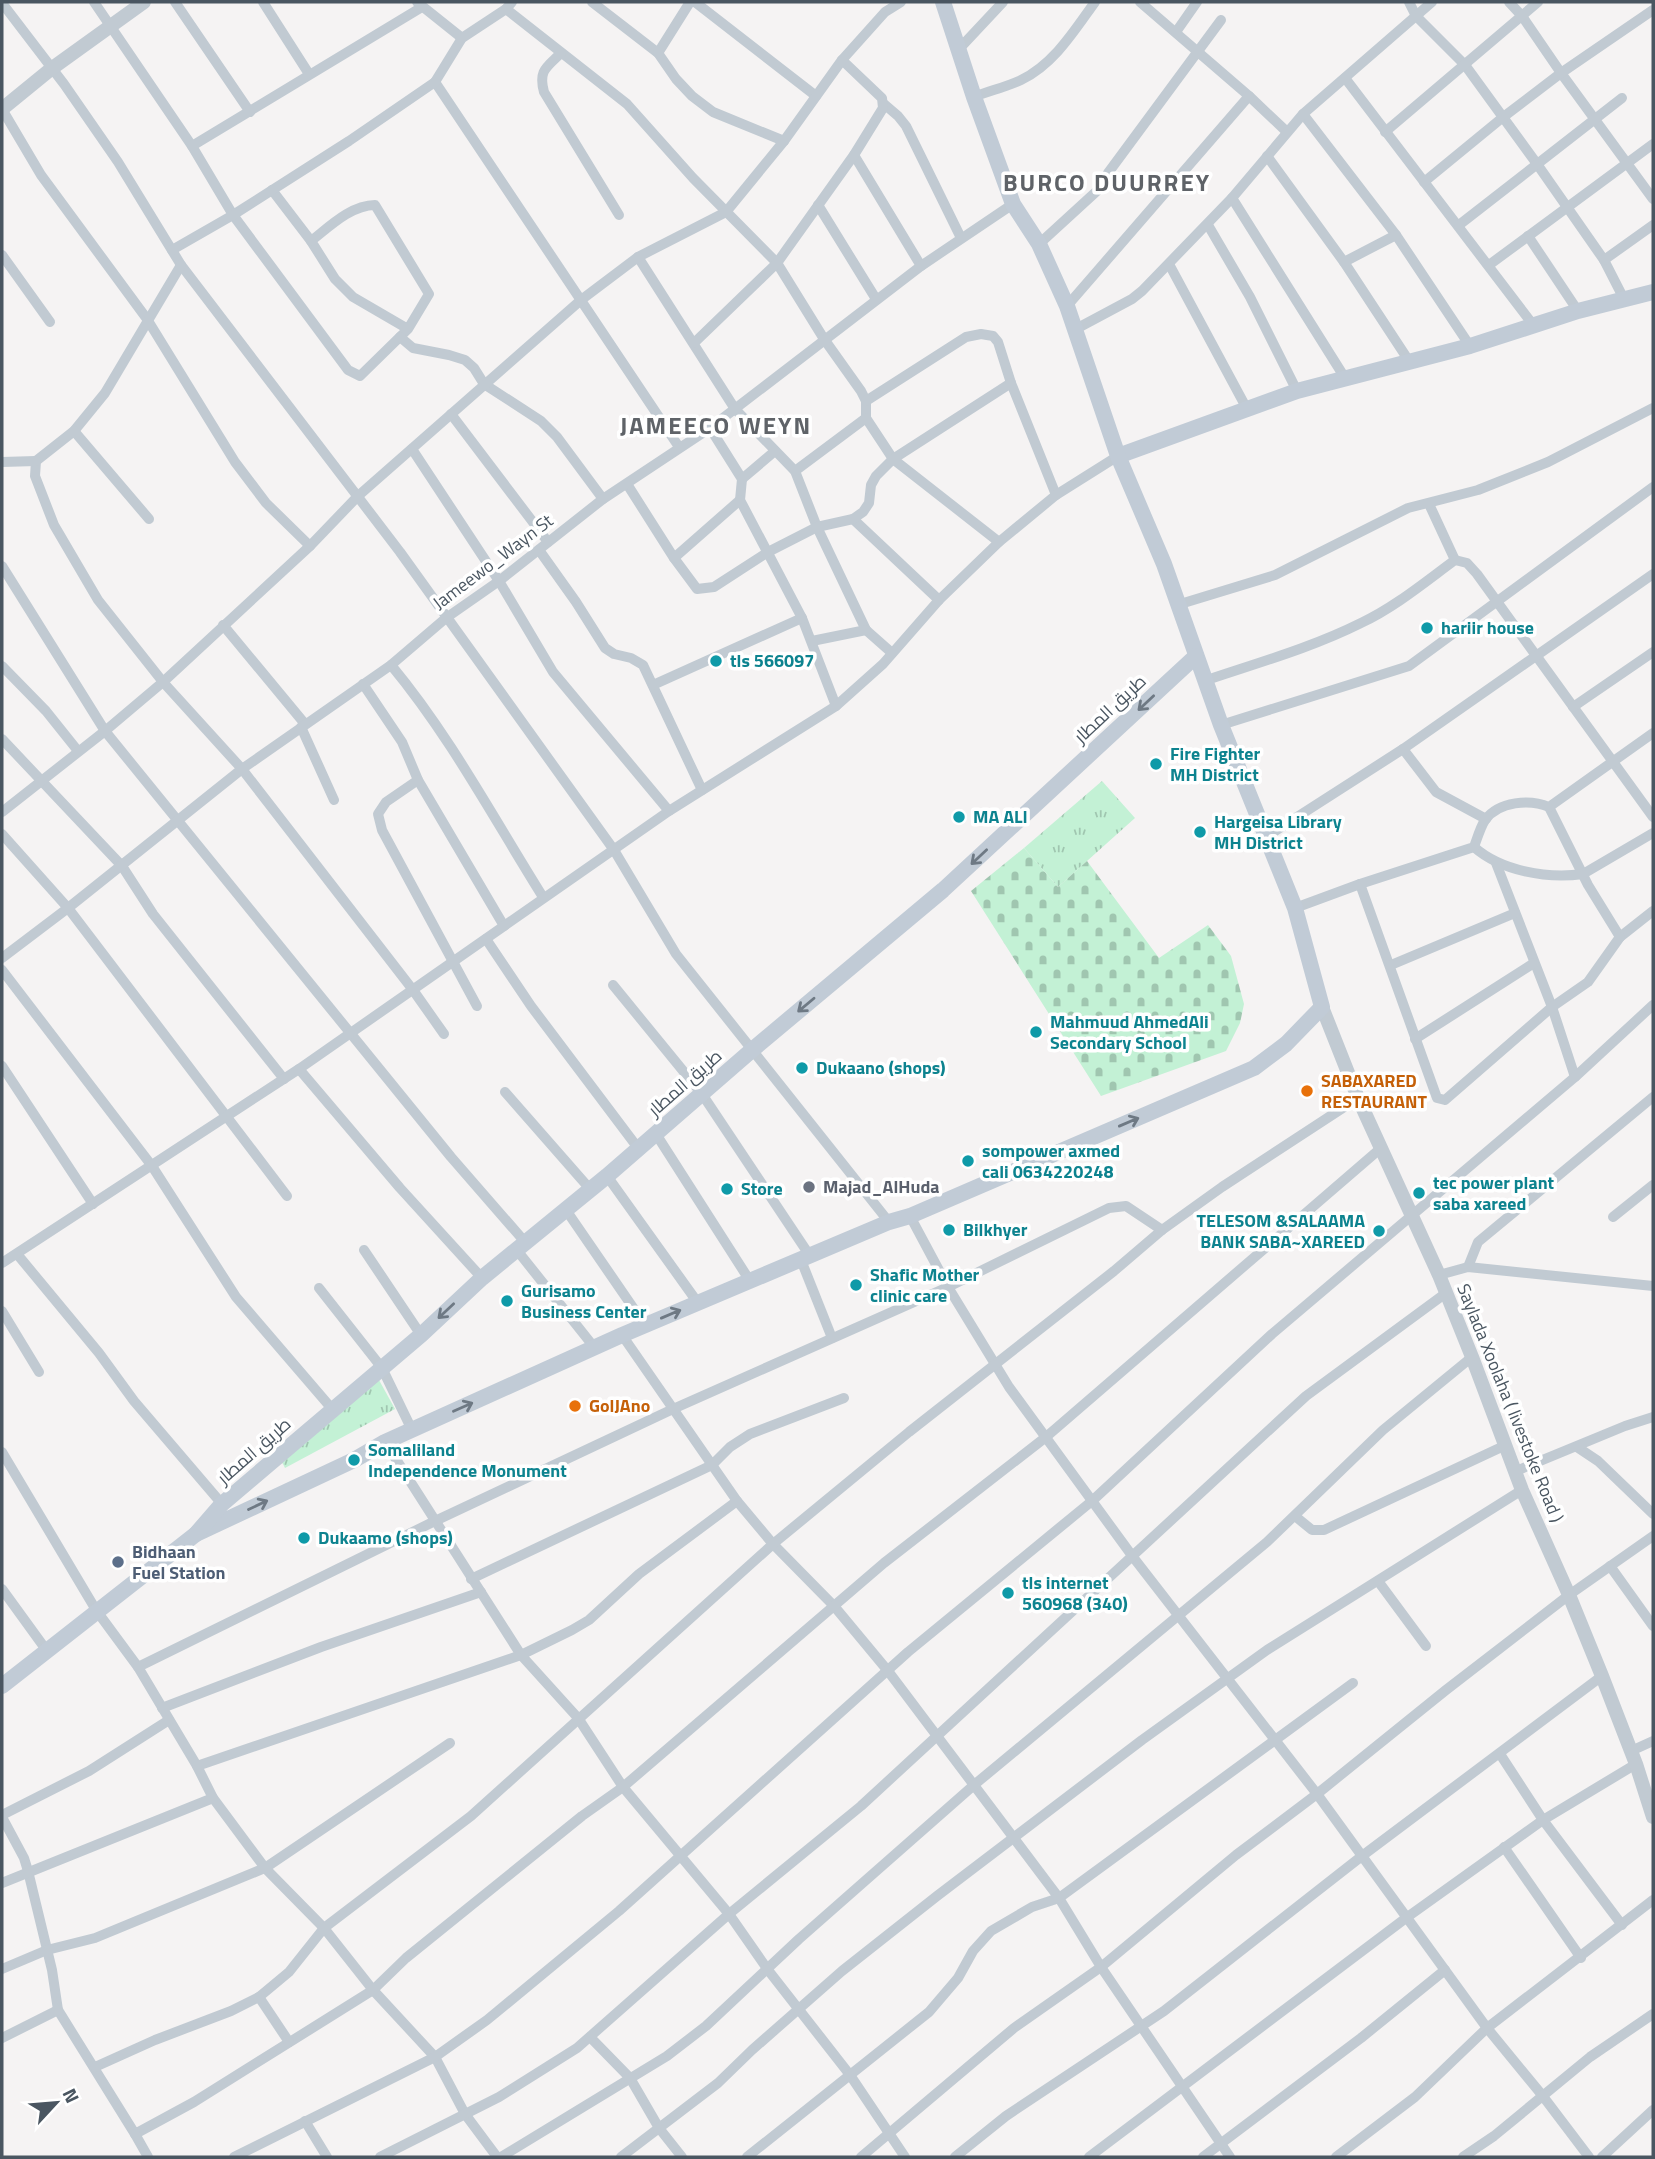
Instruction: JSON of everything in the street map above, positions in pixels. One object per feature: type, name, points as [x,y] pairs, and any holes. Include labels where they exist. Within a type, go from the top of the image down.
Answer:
[{"type":"main road","points":[[943,2],[1013,204],[1039,244],[1067,306],[1118,456],[1164,564],[1204,681],[1295,908],[1322,1007]]},
{"type":"main road","points":[[1118,456],[1297,391],[1470,346],[1653,292]]},
{"type":"main road","name":"طريق المطار","points":[[2,1686],[196,1534],[222,1504],[421,1335],[482,1278],[607,1176],[943,890],[1196,656]]},
{"type":"main road","name":"طريق المطار","points":[[196,1534],[354,1460],[385,1442],[594,1347],[889,1222],[910,1216],[1254,1068],[1286,1044],[1322,1007]]},
{"type":"street","points":[[94,2],[192,146],[233,215],[348,370],[360,376],[404,333],[429,294],[375,205],[365,205],[343,217],[311,242]]},
{"type":"street","points":[[144,2],[51,69],[2,109],[41,175],[147,319],[235,463],[266,503],[310,546]]},
{"type":"street","points":[[175,2],[250,112]]},
{"type":"street","points":[[262,2],[309,74]]},
{"type":"street","points":[[592,2],[657,53],[684,88],[713,112],[784,142]]},
{"type":"street","points":[[657,53],[693,2],[816,96]]},
{"type":"street","points":[[2,812],[163,682],[310,546],[358,496],[580,300],[638,257],[726,212],[784,142],[842,60],[885,12],[901,2]]},
{"type":"street","points":[[959,49],[1003,2]]},
{"type":"street","points":[[974,97],[1021,80],[1043,66],[1064,46],[1095,2]]},
{"type":"street","points":[[1140,2],[1287,132]]},
{"type":"street","points":[[1176,32],[1197,2]]},
{"type":"street","points":[[1409,2],[1416,16],[1465,65],[1537,164],[1604,260],[1625,301]]},
{"type":"street","points":[[1074,330],[1132,299],[1208,225],[1303,114],[1432,2]]},
{"type":"street","points":[[1509,2],[1522,16],[1653,199]]},
{"type":"street","points":[[1385,132],[1538,2]]},
{"type":"street","points":[[2,3],[118,162],[181,265],[358,496],[614,850],[676,954],[889,1222]]},
{"type":"street","points":[[192,146],[419,5],[462,38]]},
{"type":"street","points":[[172,250],[233,215],[349,141],[435,82],[462,38],[509,6],[561,53],[627,104],[777,264],[866,401],[866,418],[893,459],[999,542]]},
{"type":"street","points":[[1424,182],[1561,73],[1653,10]]},
{"type":"street","points":[[1039,244],[1098,190],[1221,20]]},
{"type":"street","points":[[561,53],[544,69],[540,79],[544,92],[620,215]]},
{"type":"street","points":[[842,60],[882,98],[884,104],[906,126],[961,239]]},
{"type":"street","points":[[1345,78],[1534,326]]},
{"type":"street","points":[[435,82],[679,447]]},
{"type":"street","points":[[1067,306],[1249,96]]},
{"type":"street","points":[[1459,225],[1622,98]]},
{"type":"street","points":[[694,344],[777,264],[854,155],[884,104]]},
{"type":"street","points":[[1303,114],[1396,235],[1470,346]]},
{"type":"street","points":[[1489,265],[1653,144]]},
{"type":"street","points":[[854,155],[921,265]]},
{"type":"street","points":[[1267,156],[1344,262],[1409,361]]},
{"type":"street","points":[[272,190],[335,279],[353,297],[404,333],[414,348],[465,360],[484,384],[541,421],[557,437],[603,499]]},
{"type":"street","points":[[1232,198],[1345,378]]},
{"type":"street","name":"Jameewo_Wayn St","points":[[2,958],[242,769],[391,664],[446,618],[499,581],[603,499],[710,428],[921,265],[1013,204]]},
{"type":"street","points":[[818,205],[876,299]]},
{"type":"street","points":[[1208,225],[1250,297],[1297,391]]},
{"type":"street","points":[[1604,260],[1653,225]]},
{"type":"street","points":[[1344,262],[1396,235]]},
{"type":"street","points":[[1528,236],[1578,312]]},
{"type":"street","points":[[2,255],[50,322]]},
{"type":"street","points":[[638,257],[735,409],[795,471],[817,527],[866,630],[892,653]]},
{"type":"street","points":[[1169,264],[1247,409]]},
{"type":"street","points":[[2,462],[36,461],[74,431],[104,393],[181,265]]},
{"type":"street","points":[[866,401],[966,338],[981,334],[993,336],[998,342],[1011,383],[1056,495]]},
{"type":"street","points":[[627,484],[691,584],[696,589],[714,587],[768,552],[817,527],[853,519],[863,512],[869,503],[871,485],[876,476],[893,459],[1011,383]]},
{"type":"street","points":[[1177,605],[1275,575],[1408,508],[1478,490],[1548,462],[1653,408]]},
{"type":"street","points":[[451,414],[548,542]]},
{"type":"street","points":[[795,471],[866,418]]},
{"type":"street","points":[[710,428],[742,479],[740,500],[802,618],[836,706]]},
{"type":"street","points":[[74,431],[149,519]]},
{"type":"street","points":[[412,449],[499,581],[553,671],[669,811]]},
{"type":"street","points":[[742,479],[775,451]]},
{"type":"street","points":[[2,1263],[299,1069],[669,811],[836,706],[892,653],[939,600],[999,542],[1056,495],[1118,456]]},
{"type":"street","points":[[36,461],[35,476],[54,525],[98,600],[163,682],[242,769],[444,1034]]},
{"type":"street","points":[[1221,725],[1409,666],[1653,487]]},
{"type":"street","points":[[674,558],[740,500]]},
{"type":"street","points":[[1429,504],[1455,560],[1467,564],[1477,573],[1653,817]]},
{"type":"street","points":[[853,519],[939,600]]},
{"type":"street","points":[[539,550],[605,648],[643,665],[702,789]]},
{"type":"street","points":[[1204,681],[1312,645],[1362,623],[1392,606],[1455,560]]},
{"type":"street","points":[[2,567],[105,731],[440,1143],[521,1246],[594,1347]]},
{"type":"street","points":[[1266,837],[1403,750],[1653,574]]},
{"type":"street","points":[[653,685],[802,618]]},
{"type":"street","points":[[223,625],[303,726],[334,800]]},
{"type":"street","points":[[812,641],[866,630]]},
{"type":"street","points":[[1573,707],[1653,652]]},
{"type":"street","points":[[391,664],[461,763],[542,897]]},
{"type":"street","points":[[2,666],[46,711],[78,751]]},
{"type":"street","points":[[363,684],[402,742],[418,780],[504,926]]},
{"type":"street","points":[[1549,807],[1653,733]]},
{"type":"street","points":[[2,739],[122,866],[153,914],[284,1079]]},
{"type":"street","points":[[1403,750],[1436,792],[1486,819]]},
{"type":"street","points":[[418,780],[386,802],[378,814],[382,830],[398,865],[477,1006]]},
{"type":"street","points":[[1295,908],[1474,847],[1486,819],[1501,808],[1536,802],[1549,807],[1583,874],[1620,937]]},
{"type":"street","points":[[1474,847],[1496,863],[1558,876],[1583,874],[1653,833]]},
{"type":"street","points":[[2,834],[68,908],[288,1196]]},
{"type":"street","points":[[1496,863],[1552,1007],[1575,1077]]},
{"type":"street","points":[[1360,884],[1437,1098],[1445,1100],[1552,1007],[1591,978],[1620,937],[1653,911]]},
{"type":"street","points":[[1391,965],[1515,913]]},
{"type":"street","points":[[486,939],[531,1006],[638,1148]]},
{"type":"street","points":[[1415,1038],[1534,963]]},
{"type":"street","points":[[2,970],[152,1166],[236,1297],[333,1410]]},
{"type":"street","points":[[613,985],[702,1094],[805,1258],[832,1338]]},
{"type":"street","points":[[234,2157],[435,2057],[488,2020],[619,1911],[888,1671],[1092,1502],[1272,1334],[1575,1077],[1653,1004]]},
{"type":"street","name":"Saylada Xoolaha ( livestoke Road )","points":[[1322,1007],[1358,1098],[1439,1275],[1522,1490],[1602,1676],[1653,1817]]},
{"type":"street","points":[[2,1066],[93,1204]]},
{"type":"street","points":[[299,1069],[400,1188],[482,1278]]},
{"type":"street","points":[[505,1092],[590,1189]]},
{"type":"street","points":[[1468,1267],[1478,1242],[1653,1097]]},
{"type":"street","points":[[94,2067],[260,1997],[289,1972],[324,1928],[471,1816],[773,1544],[994,1363],[1114,1271],[1161,1230],[1358,1098]]},
{"type":"street","points":[[656,1134],[750,1281]]},
{"type":"street","points":[[135,2134],[194,2102],[373,1990],[405,1958],[582,1816],[623,1787],[884,1563],[1046,1437],[1381,1148]]},
{"type":"street","points":[[607,1176],[698,1303]]},
{"type":"street","points":[[1613,1217],[1653,1185]]},
{"type":"street","points":[[138,1667],[435,1521],[673,1409],[948,1287],[1109,1208],[1126,1206],[1161,1230]]},
{"type":"street","points":[[566,1210],[645,1325]]},
{"type":"street","points":[[910,1216],[948,1287],[994,1363],[1092,1502],[1317,1794],[1487,2028],[1589,2157]]},
{"type":"street","points":[[364,1250],[421,1335]]},
{"type":"street","points":[[17,1254],[99,1353],[134,1401],[222,1504]]},
{"type":"street","points":[[1439,1275],[1468,1267],[1653,1286]]},
{"type":"street","points":[[319,1287],[382,1368],[412,1430]]},
{"type":"street","points":[[380,2157],[499,2097],[577,2048],[729,1914],[861,1806],[1306,1396],[1446,1293]]},
{"type":"street","points":[[2,1311],[39,1372]]},
{"type":"street","points":[[622,1335],[737,1501],[773,1544],[834,1606],[888,1671],[1059,1898],[1101,1967],[1230,2157]]},
{"type":"street","points":[[2,1452],[96,1610],[138,1667],[213,1798],[265,1867],[324,1928],[373,1990],[435,2057],[465,2114],[499,2157],[667,2056],[706,2026],[799,1939],[974,1785],[1267,1542],[1383,1430],[1472,1357]]},
{"type":"street","points":[[471,1579],[712,1465],[730,1447],[750,1434],[844,1398]]},
{"type":"street","points":[[1516,1471],[1653,1417]]},
{"type":"street","points":[[385,1442],[521,1655],[578,1718],[623,1787],[729,1914],[768,1970],[850,2075],[905,2157]]},
{"type":"street","points":[[1295,1516],[1312,1530],[1324,1530],[1506,1445]]},
{"type":"street","points":[[1577,1447],[1598,1461],[1653,1514]]},
{"type":"street","points":[[621,2157],[718,2083],[752,2049],[853,1962],[1013,1838],[1227,1679],[1267,1650],[1522,1490]]},
{"type":"street","points":[[197,1766],[521,1655],[572,1630],[589,1619],[664,1554],[737,1501]]},
{"type":"street","points":[[861,2157],[1014,2028],[1101,1967],[1236,1855],[1569,1595],[1653,1536]]},
{"type":"street","points":[[1610,1566],[1653,1626]]},
{"type":"street","points":[[1378,1581],[1426,1646]]},
{"type":"street","points":[[2,1588],[47,1651]]},
{"type":"street","points":[[162,1708],[321,1647],[481,1592]]},
{"type":"street","points":[[955,2157],[1006,2116],[1164,2011],[1362,1856],[1602,1676]]},
{"type":"street","points":[[747,2157],[929,2012],[958,1978],[973,1951],[991,1931],[1032,1907],[1059,1898],[1353,1683]]},
{"type":"street","points":[[148,2157],[58,2010],[28,1871],[2,1816],[89,1772],[169,1720]]},
{"type":"street","points":[[1089,2157],[1406,1918],[1653,1741]]},
{"type":"street","points":[[2,1969],[47,1950],[95,1938],[265,1867],[450,1743]]},
{"type":"street","points":[[1500,1754],[1543,1820],[1622,1925]]},
{"type":"street","points":[[2,1883],[213,1798]]},
{"type":"street","points":[[1504,1847],[1581,1958]]},
{"type":"street","points":[[1336,2157],[1415,2097],[1487,2028],[1653,1900]]},
{"type":"street","points":[[1203,2157],[1446,1970]]},
{"type":"street","points":[[260,1997],[289,2042]]},
{"type":"street","points":[[2,2038],[58,2010]]},
{"type":"street","points":[[1463,2157],[1494,2136],[1590,2057],[1653,2014]]},
{"type":"street","points":[[590,2037],[630,2078],[659,2128],[682,2157]]},
{"type":"street","points":[[1602,2157],[1653,2110]]},
{"type":"street","points":[[305,2121],[327,2157]]},
{"type":"green space","points":[[1102,781],[1135,818],[1058,887],[1024,848]]},
{"type":"green space","points":[[1024,848],[1058,887],[1087,861],[1159,958],[1208,925],[1231,956],[1244,1004],[1240,1023],[1226,1051],[1101,1096],[971,891]]},
{"type":"green space","points":[[379,1380],[395,1409],[285,1468],[281,1460]]},
{"type":"place","name":"hariir house","points":[[1427,628]]},
{"type":"place","name":"tls 566097","points":[[716,661]]},
{"type":"place","name":"Fire Fighter MH District","points":[[1156,764]]},
{"type":"place","name":"MA ALI","points":[[959,817]]},
{"type":"place","name":"Hargeisa Library MH District","points":[[1200,832]]},
{"type":"place","name":"Mahmuud AhmedAli Secondary School","points":[[1036,1032]]},
{"type":"place","name":"Dukaano (shops)","points":[[802,1068]]},
{"type":"place","name":"SABAXARED RESTAURANT","points":[[1307,1091]]},
{"type":"place","name":"sompower axmed cali 0634220248","points":[[968,1161]]},
{"type":"place","name":"Majad_AlHuda","points":[[809,1187]]},
{"type":"place","name":"Store","points":[[727,1189]]},
{"type":"place","name":"tec power plant saba xareed","points":[[1419,1193]]},
{"type":"place","name":"Bilkhyer","points":[[949,1230]]},
{"type":"place","name":"TELESOM &SALAAMA BANK SABA~XAREED","points":[[1379,1231]]},
{"type":"place","name":"Shafic Mother clinic care","points":[[856,1285]]},
{"type":"place","name":"Gurisamo Business Center","points":[[507,1301]]},
{"type":"place","name":"GolJAno","points":[[575,1406]]},
{"type":"place","name":"Somaliland Independence Monument","points":[[354,1460]]},
{"type":"place","name":"Dukaamo (shops)","points":[[304,1538]]},
{"type":"place","name":"Bidhaan Fuel Station","points":[[118,1562]]},
{"type":"place","name":"tls internet 560968 (340)","points":[[1008,1593]]},
{"type":"district","name":"BURCO DUURREY","points":[[1107,183]]},
{"type":"district","name":"JAMEECO WEYN","points":[[716,426]]}]
